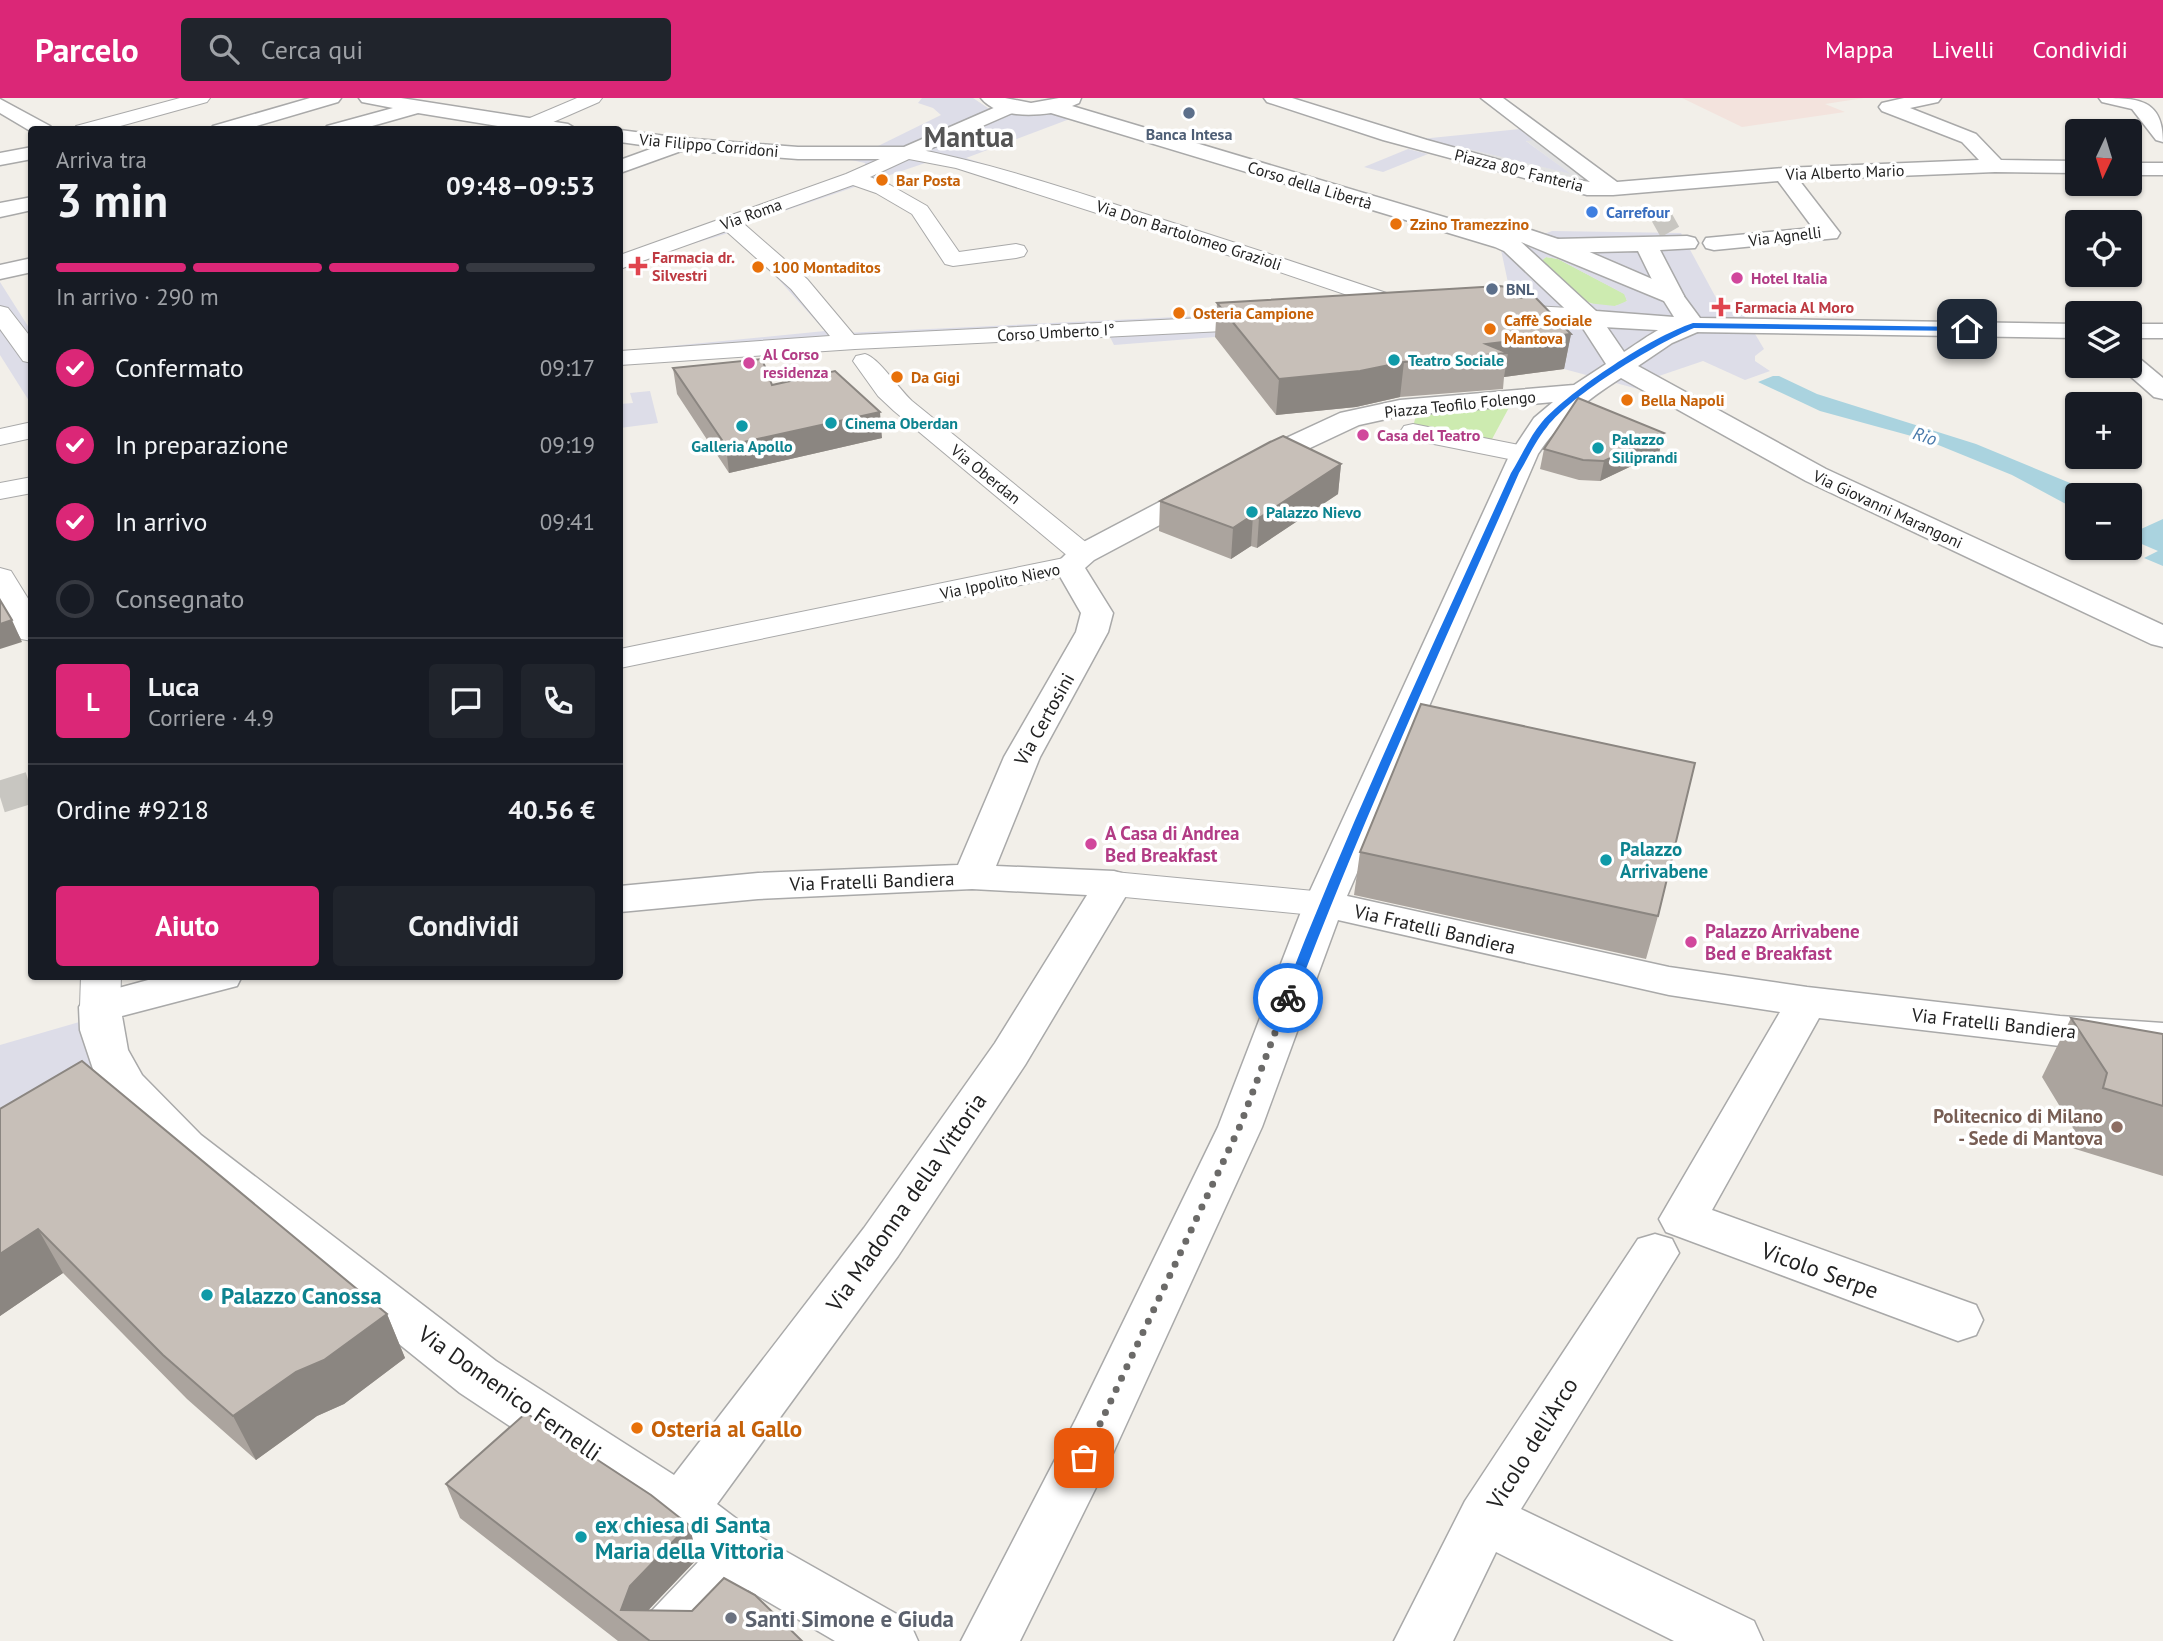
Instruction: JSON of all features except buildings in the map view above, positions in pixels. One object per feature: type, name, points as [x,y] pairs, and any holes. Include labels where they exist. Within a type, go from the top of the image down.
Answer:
[{"type":"street","points":[[98,126],[201,98]]},
{"type":"street","points":[[234,126],[331,98]]},
{"type":"street","points":[[369,98],[520,126]]},
{"type":"street","points":[[528,126],[593,98]]},
{"type":"street","points":[[991,98],[1012,106],[1050,107],[1075,98]]},
{"type":"street","name":"Corso della Libertà","points":[[1075,98],[1531,246]]},
{"type":"street","name":"Piazza 80° Fanteria","points":[[1274,98],[1357,127],[1418,144],[1582,187],[1613,189]]},
{"type":"street","name":"Piazza 80° Fanteria","points":[[1491,98],[1613,189]]},
{"type":"street","points":[[1931,98],[1889,107],[1969,138],[1995,166]]},
{"type":"street","points":[[2109,98],[2139,105],[2163,136]]},
{"type":"street","points":[[0,105],[36,126]]},
{"type":"street","points":[[906,153],[1012,106]]},
{"type":"street","name":"Corso della Libertà","points":[[1050,107],[1531,246]]},
{"type":"street","points":[[349,126],[417,108]]},
{"type":"street","name":"Via Filippo Corridoni","points":[[623,136],[798,153],[906,153]]},
{"type":"street","points":[[623,166],[681,144]]},
{"type":"street","name":"Via Don Bartolomeo Grazioli","points":[[906,153],[952,161],[1276,262],[1431,314],[1358,317]]},
{"type":"street","name":"Via Roma","points":[[623,261],[853,178],[906,153]]},
{"type":"street","points":[[0,159],[28,154]]},
{"type":"street","name":"Via Alberto Mario","points":[[1613,189],[1650,197],[1784,174],[1995,166],[2065,167]]},
{"type":"street","points":[[2142,169],[2163,169]]},
{"type":"street","name":"Via Agnelli","points":[[1714,243],[1829,233],[1784,174]]},
{"type":"street","points":[[853,178],[883,189],[920,211],[953,259],[1016,251]]},
{"type":"street","points":[[0,210],[28,204]]},
{"type":"street","name":"Via Oberdan","points":[[729,222],[799,284],[887,391],[1076,560]]},
{"type":"street","points":[[1531,246],[1646,245],[1677,240]]},
{"type":"street","points":[[1646,245],[1672,296],[1706,326]]},
{"type":"street","points":[[1531,246],[1672,296]]},
{"type":"street","points":[[1531,246],[1587,316],[1621,367]]},
{"type":"street","points":[[0,272],[28,266]]},
{"type":"street","points":[[1487,312],[1587,316],[1603,320],[1706,326],[2065,331]]},
{"type":"street","points":[[0,313],[28,351]]},
{"type":"street","name":"Corso Umberto I°","points":[[623,358],[856,351],[1292,321]]},
{"type":"street","points":[[990,1641],[1096,1435],[1240,1126],[1324,904],[1524,454],[1544,424],[1581,392],[1663,338],[1706,326]]},
{"type":"street","points":[[2142,331],[2163,331]]},
{"type":"street","name":"Via Giovanni Marangoni","points":[[1621,367],[1816,475],[2163,637]]},
{"type":"street","points":[[2142,373],[2163,391]]},
{"type":"street","name":"Piazza Teofilo Folengo","points":[[1350,419],[1400,408],[1581,392]]},
{"type":"street","name":"Via Ippolito Nievo","points":[[623,658],[1076,560],[1253,464],[1350,419]]},
{"type":"street","name":"Piazza Teofilo Folengo","points":[[1350,419],[1524,454]]},
{"type":"street","points":[[0,438],[28,431]]},
{"type":"street","points":[[0,491],[28,486]]},
{"type":"street","name":"Via Certosini","points":[[972,877],[1022,757],[1092,632],[1097,613],[1076,560]]},
{"type":"street","points":[[0,577],[28,619]]},
{"type":"street","name":"Via Fratelli Bandiera","points":[[623,899],[758,886],[972,877],[1114,884],[1324,904],[1670,981],[1807,1002],[2060,1031],[2163,1038]]},
{"type":"street","name":"Via Madonna della Vittoria","points":[[681,1509],[881,1242],[1010,1054],[1114,884]]},
{"type":"street","points":[[100,992],[192,980]]},
{"type":"street","name":"Via Domenico Fernelli","points":[[100,992],[106,1048],[125,1089],[185,1147],[478,1377],[681,1509],[742,1556],[889,1641]]},
{"type":"street","name":"Vicolo dell'Arco","points":[[1423,1641],[1484,1519],[1669,1236],[1807,1002]]},
{"type":"street","name":"Vicolo Serpe","points":[[1669,1236],[1958,1320]]},
{"type":"street","points":[[1484,1519],[1734,1641]]},
{"type":"street","points":[[662,1641],[742,1556]]},
{"type":"shaded area","points":[[922,98],[973,98],[988,108],[1009,113],[1051,112],[1075,117],[966,158],[1402,298],[1510,292],[1501,250],[1552,231],[1681,233],[1721,307],[1739,307],[1764,349],[1755,356],[1755,361],[1770,371],[1745,380],[1703,361],[1653,378],[1638,389],[1564,369],[1530,332],[1215,337],[1114,345],[1110,337],[869,347],[623,363],[623,351],[825,331],[735,231],[623,265],[623,257],[866,167],[865,163],[842,158],[874,148],[941,115],[933,108],[918,103]],"holes":[[[934,160],[1334,285],[1349,300],[1197,316],[845,333],[743,225]],[[1546,257],[1558,259],[1624,294],[1627,301],[1615,306],[1587,303],[1541,261]]]},
{"type":"shaded area","points":[[1682,98],[1864,98],[1825,104],[1845,112],[1742,127]]},
{"type":"shaded area","points":[[1520,129],[1534,140],[1526,141],[1571,174],[1456,146],[1450,149],[1411,140]]},
{"type":"shaded area","points":[[1559,137],[1633,193],[1581,192],[1436,155],[1456,146],[1569,173],[1525,140]]},
{"type":"shaded area","points":[[1408,149],[1428,154],[1383,172],[1364,167]]},
{"type":"shaded area","points":[[0,282],[28,326],[28,399],[0,355]]},
{"type":"shaded area","points":[[650,391],[658,423],[623,428],[623,404],[633,403],[630,393]]},
{"type":"shaded area","points":[[100,1016],[114,1066],[0,1166],[0,1045]]},
{"type":"green space","points":[[1546,257],[1558,259],[1625,294],[1627,301],[1614,306],[1590,303],[1568,288],[1541,261]]},
{"type":"green space","points":[[1512,402],[1491,441],[1413,427],[1416,415]]},
{"type":"water","name":"Rio","points":[[1779,376],[1817,394],[1976,444],[2070,483],[2065,483],[2065,504],[2012,475],[1926,440],[1820,411],[1758,382]]},
{"type":"water","points":[[2163,519],[2163,566],[2144,558],[2158,551],[2142,544],[2142,529]]},
{"type":"tunnel","points":[[1661,216],[1670,232]]},
{"type":"tunnel","points":[[0,797],[28,788]]},
{"type":"way so far","points":[[1084,1458],[1240,1126],[1288,998]]},
{"type":"place","name":"Banca Intesa","points":[[1189,113]]},
{"type":"place","name":"Bar Posta","points":[[882,180]]},
{"type":"place","name":"Carrefour","points":[[1592,212]]},
{"type":"place","name":"Zzino Tramezzino","points":[[1396,224]]},
{"type":"place","name":"Farmacia dr. Silvestri","points":[[638,266]]},
{"type":"place","name":"100 Montaditos","points":[[758,267]]},
{"type":"place","name":"Hotel Italia","points":[[1737,278]]},
{"type":"place","name":"BNL","points":[[1492,289]]},
{"type":"place","name":"Farmacia Al Moro","points":[[1721,307]]},
{"type":"place","name":"Osteria Campione","points":[[1179,313]]},
{"type":"place","name":"Caffè Sociale Mantova","points":[[1490,329]]},
{"type":"place","name":"Teatro Sociale","points":[[1394,360]]},
{"type":"place","name":"Al Corso residenza","points":[[749,363]]},
{"type":"place","name":"Da Gigi","points":[[897,377]]},
{"type":"place","name":"Bella Napoli","points":[[1627,400]]},
{"type":"place","name":"Cinema Oberdan","points":[[831,423]]},
{"type":"place","name":"Galleria Apollo","points":[[742,426]]},
{"type":"place","name":"Casa del Teatro","points":[[1363,435]]},
{"type":"place","name":"Palazzo Siliprandi","points":[[1598,448]]},
{"type":"place","name":"Palazzo Nievo","points":[[1252,512]]},
{"type":"place","name":"A Casa di Andrea Bed Breakfast","points":[[1091,844]]},
{"type":"place","name":"Palazzo Arrivabene","points":[[1606,860]]},
{"type":"place","name":"Palazzo Arrivabene Bed e Breakfast","points":[[1691,942]]},
{"type":"place","name":"Politecnico di Milano - Sede di Mantova","points":[[2117,1127]]},
{"type":"place","name":"Palazzo Canossa","points":[[207,1295]]},
{"type":"place","name":"Osteria al Gallo","points":[[637,1428]]},
{"type":"place","name":"ex chiesa di Santa Maria della Vittoria","points":[[581,1537]]},
{"type":"place","name":"Santi Simone e Giuda","points":[[731,1618]]},
{"type":"district","name":"Mantua","points":[[969,136]]},
{"type":"route","points":[[1288,998],[1369,799],[1515,473],[1544,424],[1581,392],[1663,338],[1693,325],[1967,329]]}]
